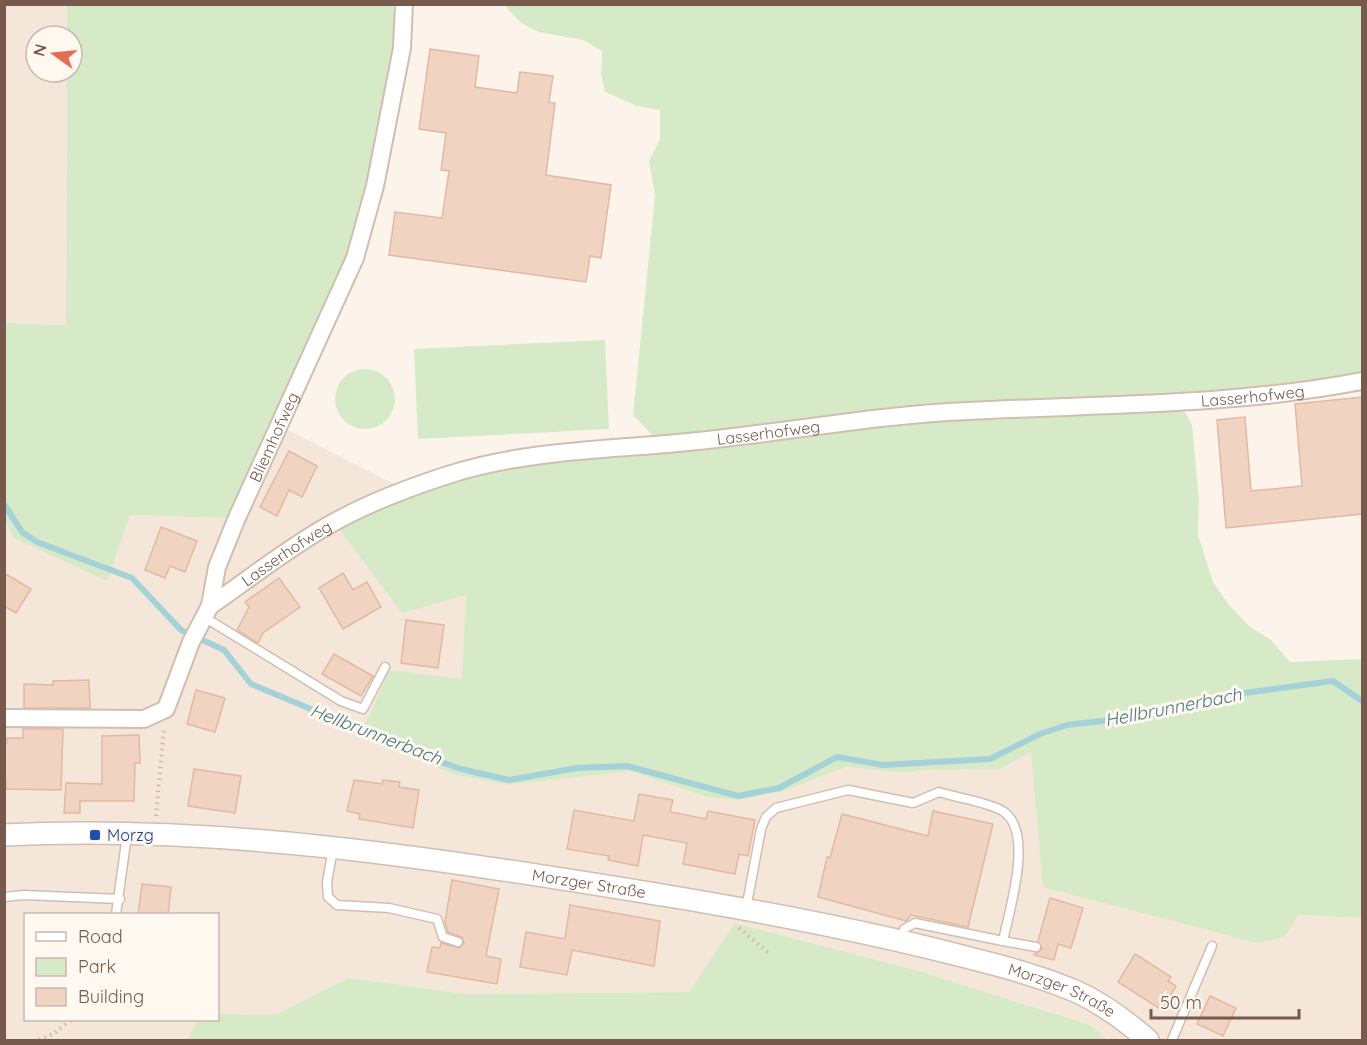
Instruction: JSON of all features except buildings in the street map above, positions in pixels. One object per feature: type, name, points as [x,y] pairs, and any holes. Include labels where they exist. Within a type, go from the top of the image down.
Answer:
[{"type":"street","name":"Bliemhofweg","points":[[166,709],[201,623],[217,567],[236,520],[355,258],[375,186],[402,48],[404,4]]},
{"type":"street","name":"Lasserhofweg","points":[[201,623],[329,525],[413,487],[453,473],[498,463],[567,453],[712,440],[877,417],[1218,400],[1303,392],[1362,381]]},
{"type":"street","points":[[4,718],[144,719],[166,709]]},
{"type":"street","name":"Morzger Straße","points":[[4,835],[127,835],[333,849],[441,860],[742,918],[900,941],[1043,979],[1077,992],[1102,1005],[1148,1041]]},
{"type":"lane","points":[[201,623],[341,700],[363,709],[385,667]]},
{"type":"lane","points":[[742,918],[761,829],[766,817],[776,808],[848,790],[913,804],[939,792],[1001,810],[1011,819],[1017,829],[1020,843],[1018,863],[1003,941]]},
{"type":"lane","points":[[116,913],[127,835]]},
{"type":"lane","points":[[333,849],[327,882],[328,897],[337,905],[388,908],[437,919],[442,937],[458,942]]},
{"type":"lane","points":[[4,897],[24,895],[120,898]]},
{"type":"lane","points":[[900,941],[904,929],[915,923],[1036,947]]},
{"type":"lane","points":[[1172,1041],[1212,946]]},
{"type":"path","points":[[156,823],[166,709]]},
{"type":"path","points":[[742,918],[771,954]]},
{"type":"path","points":[[39,1041],[70,1021]]},
{"type":"shaded area","points":[[5,5],[67,5],[67,24],[24,24],[24,84],[67,84],[66,325],[5,323]]},
{"type":"shaded area","points":[[276,424],[410,492],[467,595],[462,680],[389,670],[360,735],[456,775],[509,785],[630,771],[707,797],[758,797],[781,792],[846,767],[902,773],[922,770],[1000,769],[1031,752],[1285,937],[1297,915],[1362,918],[1362,1040],[1108,1040],[1090,1025],[919,971],[736,923],[689,992],[467,994],[348,978],[276,1015],[219,1014],[219,913],[24,913],[24,1021],[197,1021],[187,1040],[5,1040],[4,518],[14,538],[130,515],[228,518]]},
{"type":"green space","points":[[67,5],[393,5],[396,36],[387,99],[375,158],[343,270],[228,518],[130,515],[107,581],[14,538],[4,518],[4,323],[66,325],[67,84],[84,84],[84,24],[67,24]]},
{"type":"green space","points":[[504,5],[1362,5],[1362,386],[1182,407],[1192,425],[1199,500],[1198,535],[1213,582],[1229,605],[1249,626],[1271,640],[1290,662],[1362,659],[1362,918],[1298,915],[1285,937],[1257,943],[1043,887],[1031,752],[1000,769],[922,770],[904,773],[846,767],[781,792],[739,800],[707,797],[630,771],[509,785],[456,775],[360,736],[389,670],[462,679],[466,595],[402,613],[337,526],[473,472],[653,450],[651,434],[633,415],[655,195],[649,161],[660,139],[660,110],[637,106],[605,92],[601,74],[602,51],[583,40],[539,32],[521,23]]},
{"type":"green space","points":[[605,340],[609,429],[418,439],[414,349]]},
{"type":"green space","points":[[359,369],[371,369],[382,374],[390,382],[395,399],[393,411],[382,424],[371,429],[359,429],[348,424],[340,416],[335,405],[335,393],[340,382],[348,374]]},
{"type":"green space","points":[[735,923],[919,971],[1090,1025],[1108,1040],[187,1040],[197,1021],[219,1021],[219,1014],[276,1015],[348,978],[467,994],[689,992]]},
{"type":"waterway","name":"Hellbrunnerbach","points":[[4,504],[22,532],[37,542],[132,578],[181,630],[224,650],[251,684],[418,754],[461,769],[509,780],[577,768],[627,766],[738,796],[779,788],[837,757],[883,765],[990,759],[1040,734],[1067,725],[1153,715],[1223,696],[1333,681],[1362,701]]},
{"type":"place","name":"Morzg","points":[[95,835]]}]
